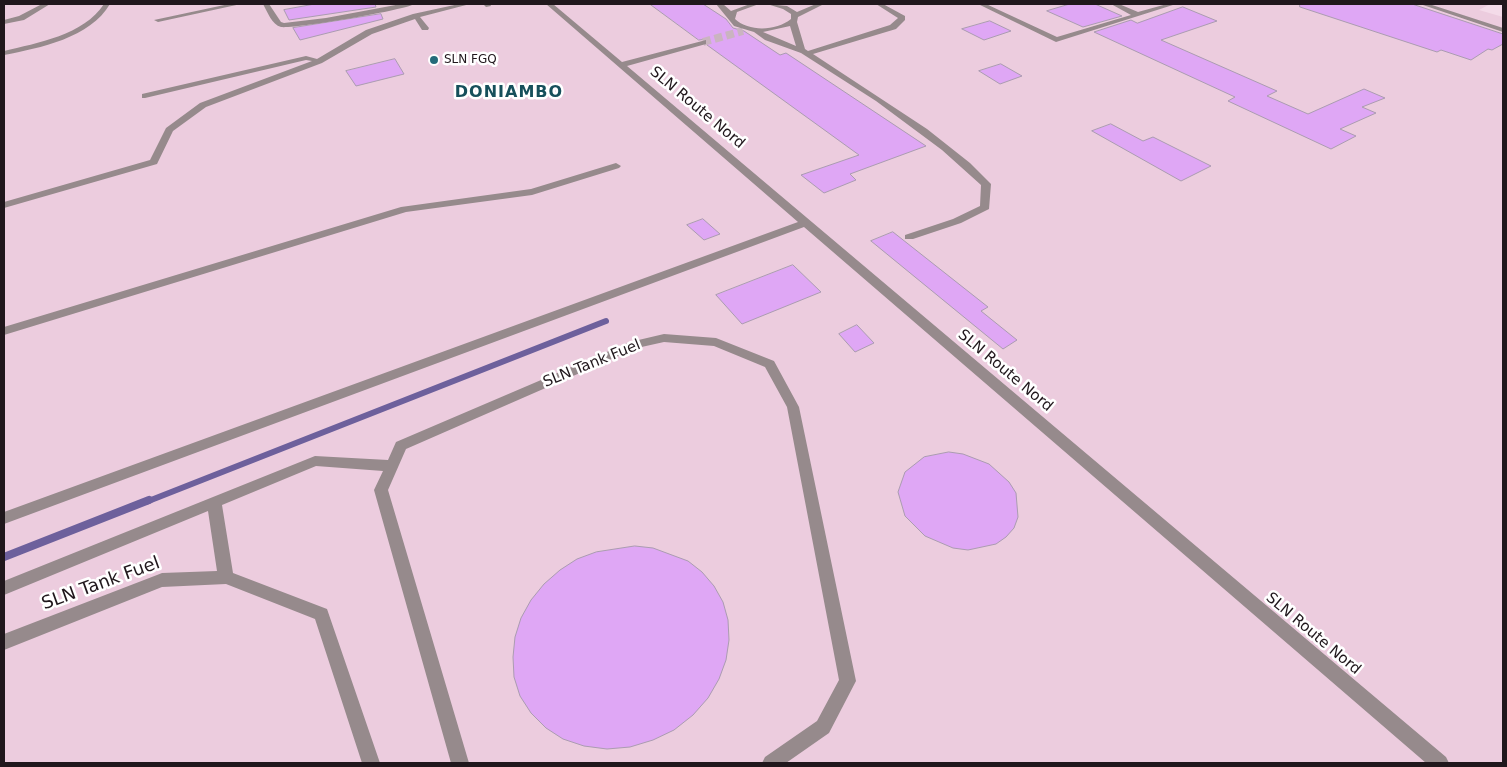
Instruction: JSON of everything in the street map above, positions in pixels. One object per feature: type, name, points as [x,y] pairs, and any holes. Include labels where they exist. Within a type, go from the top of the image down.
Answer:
[{"type":"lane","points":[[4,22],[21,18],[47,4]]},
{"type":"lane","points":[[4,53],[63,37],[94,21],[107,4]]},
{"type":"lane","points":[[158,20],[238,4]]},
{"type":"lane","points":[[266,4],[278,23],[283,25],[326,20],[411,4]]},
{"type":"lane","points":[[4,205],[154,162],[169,130],[203,105],[319,61],[369,32],[416,16],[467,4]]},
{"type":"lane","name":"SLN Route Nord","points":[[549,4],[1440,763]]},
{"type":"lane","points":[[719,4],[731,15],[734,22],[745,29],[756,30],[777,28],[821,4]]},
{"type":"lane","points":[[731,15],[739,8],[756,4]]},
{"type":"lane","points":[[771,4],[785,7],[794,19],[804,52]]},
{"type":"lane","points":[[804,52],[893,26],[902,18],[899,14],[879,4]]},
{"type":"lane","points":[[981,4],[1056,40],[1173,4]]},
{"type":"lane","points":[[1114,4],[1138,14]]},
{"type":"lane","points":[[1423,4],[1503,30]]},
{"type":"lane","points":[[416,16],[425,28]]},
{"type":"lane","points":[[756,30],[778,43],[804,52],[910,122],[965,163],[986,184],[986,207],[957,221],[909,237]]},
{"type":"lane","points":[[621,65],[703,42]]},
{"type":"lane","points":[[146,96],[306,58],[319,61]]},
{"type":"lane","points":[[4,331],[405,209],[532,192],[616,166]]},
{"type":"lane","points":[[4,518],[806,223]]},
{"type":"lane","name":"SLN Tank Fuel","points":[[460,763],[381,490],[401,446],[634,345],[664,338],[716,342],[770,364],[794,407],[848,681],[823,727],[771,763]]},
{"type":"lane","points":[[4,588],[315,461],[392,466]]},
{"type":"lane","points":[[214,502],[226,576]]},
{"type":"lane","name":"SLN Tank Fuel","points":[[4,642],[162,580],[226,576],[321,614],[371,763]]},
{"type":"shaded area","points":[[4,4],[1490,4],[1479,10],[1503,17],[1503,763],[4,763]]},
{"type":"building","points":[[315,4],[375,4],[376,7],[289,20],[284,10]]},
{"type":"building","points":[[650,4],[703,4],[726,19],[733,28],[744,31],[780,55],[786,53],[926,146],[850,174],[856,180],[824,193],[801,175],[859,155],[707,45],[707,39],[699,40]]},
{"type":"building","points":[[1070,4],[1095,4],[1122,16],[1083,27],[1047,11]]},
{"type":"building","points":[[1300,4],[1412,4],[1503,34],[1503,44],[1492,50],[1488,49],[1471,60],[1441,50],[1437,52],[1300,7]]},
{"type":"building","points":[[1183,7],[1217,21],[1161,40],[1277,91],[1267,96],[1308,114],[1364,89],[1385,98],[1362,107],[1376,113],[1340,129],[1356,136],[1331,149],[1228,101],[1235,97],[1094,32],[1131,20],[1137,23]]},
{"type":"building","points":[[381,14],[383,19],[300,40],[293,28]]},
{"type":"building","points":[[990,21],[1011,31],[984,40],[962,29]]},
{"type":"building","points":[[395,59],[404,74],[356,86],[346,71]]},
{"type":"building","points":[[1001,64],[1022,76],[1000,84],[979,71]]},
{"type":"building","points":[[1111,124],[1143,141],[1153,137],[1211,166],[1181,181],[1092,131]]},
{"type":"building","points":[[703,219],[720,234],[704,240],[687,225]]},
{"type":"building","points":[[893,232],[988,307],[981,311],[1017,340],[1003,349],[871,241]]},
{"type":"building","points":[[793,265],[821,292],[742,324],[716,295]]},
{"type":"building","points":[[857,325],[874,343],[855,352],[839,334]]},
{"type":"building","points":[[949,452],[963,454],[989,464],[1009,482],[1016,493],[1018,517],[1014,528],[996,544],[968,550],[953,548],[925,536],[905,516],[898,492],[905,472],[924,457]]},
{"type":"building","points":[[635,546],[653,548],[688,561],[702,572],[714,586],[723,602],[728,620],[729,640],[726,660],[719,679],[708,698],[693,715],[674,730],[653,740],[630,747],[607,749],[584,746],[563,739],[546,728],[531,713],[520,696],[514,677],[515,637],[521,618],[531,600],[544,584],[560,570],[577,559],[596,552]]},
{"type":"waterway","points":[[146,502],[606,321]]},
{"type":"waterway","points":[[4,557],[149,500]]},
{"type":"tunnel","points":[[703,42],[743,31]]},
{"type":"place","name":"SLN FGQ","points":[[434,60]]},
{"type":"district","name":"DONIAMBO","points":[[509,93]]}]
